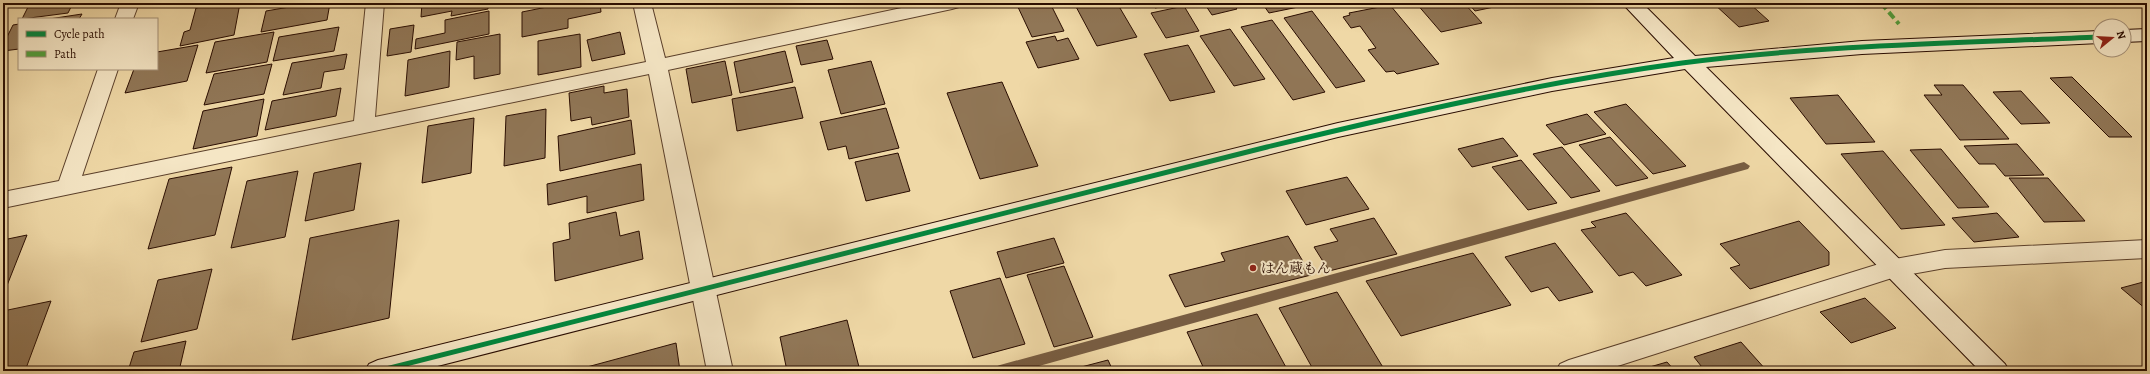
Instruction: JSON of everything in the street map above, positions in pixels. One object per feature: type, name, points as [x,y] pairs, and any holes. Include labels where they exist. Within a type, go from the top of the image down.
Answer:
[{"type":"street","points":[[124,18],[130,3]]},
{"type":"street","points":[[364,125],[374,3]]},
{"type":"street","points":[[642,3],[658,66],[694,251],[720,371]]},
{"type":"street","points":[[3,200],[658,66],[899,8],[952,3]]},
{"type":"street","points":[[1631,3],[1896,268],[1996,371]]},
{"type":"street","points":[[2132,36],[2147,36]]},
{"type":"street","points":[[378,371],[703,288],[1446,105],[1624,72],[1691,62],[1762,55],[2092,38]]},
{"type":"street","points":[[68,186],[108,70]]},
{"type":"street","points":[[1569,371],[1896,268],[1945,259],[2147,249]]},
{"type":"building","points":[[30,3],[73,3],[68,13],[22,18]]},
{"type":"building","points":[[219,3],[240,3],[234,35],[180,46],[184,32],[190,30],[196,8]]},
{"type":"building","points":[[313,3],[330,3],[327,20],[261,32],[266,11]]},
{"type":"building","points":[[422,3],[488,3],[488,9],[451,16],[452,11],[421,17]]},
{"type":"building","points":[[567,3],[600,3],[601,12],[568,19],[568,28],[522,37],[522,12]]},
{"type":"building","points":[[1025,3],[1050,3],[1064,31],[1032,37],[1017,5]]},
{"type":"building","points":[[1074,3],[1117,3],[1137,37],[1097,46]]},
{"type":"building","points":[[1152,3],[1182,3],[1155,8]]},
{"type":"building","points":[[1204,3],[1236,3],[1233,4],[1237,9],[1212,15]]},
{"type":"building","points":[[1262,3],[1307,3],[1308,5],[1269,13]]},
{"type":"building","points":[[1416,3],[1464,3],[1482,23],[1441,32]]},
{"type":"building","points":[[1468,3],[1513,3],[1475,11]]},
{"type":"building","points":[[1713,3],[1749,3],[1769,21],[1739,27]]},
{"type":"building","points":[[1390,5],[1439,64],[1397,74],[1394,71],[1386,72],[1368,50],[1376,48],[1360,26],[1351,28],[1343,17],[1350,15],[1349,13]]},
{"type":"building","points":[[1184,6],[1199,31],[1166,38],[1151,13]]},
{"type":"building","points":[[489,11],[489,34],[415,49],[416,39],[445,33],[445,20]]},
{"type":"building","points":[[1312,11],[1365,81],[1336,88],[1284,18]]},
{"type":"building","points":[[82,14],[80,18],[56,18]]},
{"type":"building","points":[[1272,20],[1325,92],[1293,100],[1241,27]]},
{"type":"building","points":[[18,24],[18,49],[3,51],[3,45],[13,25]]},
{"type":"building","points":[[414,25],[411,52],[387,56],[390,29]]},
{"type":"building","points":[[339,27],[334,51],[273,61],[279,37]]},
{"type":"building","points":[[1230,29],[1265,79],[1234,86],[1200,36]]},
{"type":"building","points":[[274,32],[267,62],[206,73],[215,42]]},
{"type":"building","points":[[620,32],[625,54],[592,61],[587,40]]},
{"type":"building","points":[[500,34],[500,74],[474,79],[474,56],[456,60],[457,42]]},
{"type":"building","points":[[580,34],[581,67],[538,75],[538,41]]},
{"type":"building","points":[[1055,36],[1057,41],[1068,38],[1079,59],[1038,68],[1026,42]]},
{"type":"building","points":[[827,40],[833,59],[801,65],[796,46]]},
{"type":"building","points":[[198,45],[187,81],[125,93],[134,70],[158,70],[158,52]]},
{"type":"building","points":[[1188,45],[1215,92],[1170,101],[1144,54]]},
{"type":"building","points":[[450,51],[449,87],[405,96],[408,60]]},
{"type":"building","points":[[785,51],[793,82],[740,93],[734,62]]},
{"type":"building","points":[[347,54],[344,69],[324,72],[321,88],[283,95],[292,63]]},
{"type":"building","points":[[725,61],[732,95],[692,103],[686,69]]},
{"type":"building","points":[[871,61],[885,104],[841,114],[828,70]]},
{"type":"building","points":[[272,64],[264,94],[204,105],[214,74]]},
{"type":"building","points":[[2072,77],[2132,137],[2109,137],[2050,78]]},
{"type":"building","points":[[1002,82],[1038,166],[980,179],[947,93]]},
{"type":"building","points":[[1934,85],[1963,85],[2009,139],[1960,140],[1924,95],[1942,95]]},
{"type":"building","points":[[604,86],[604,93],[627,89],[629,117],[592,125],[591,117],[571,121],[569,93]]},
{"type":"building","points":[[795,87],[803,118],[737,131],[732,99]]},
{"type":"building","points":[[341,88],[336,116],[265,130],[272,101]]},
{"type":"building","points":[[2021,91],[2050,123],[2021,124],[1993,92]]},
{"type":"building","points":[[1838,95],[1875,142],[1826,144],[1790,98]]},
{"type":"building","points":[[264,99],[257,136],[193,149],[203,111]]},
{"type":"building","points":[[1626,104],[1686,166],[1653,174],[1594,112]]},
{"type":"building","points":[[886,108],[899,148],[849,159],[846,146],[828,150],[820,122]]},
{"type":"building","points":[[546,109],[545,158],[504,166],[506,116]]},
{"type":"building","points":[[1587,114],[1606,134],[1564,145],[1546,125]]},
{"type":"building","points":[[474,118],[471,173],[422,183],[428,126]]},
{"type":"building","points":[[631,120],[635,154],[560,171],[558,136]]},
{"type":"building","points":[[1610,137],[1648,178],[1616,186],[1579,145]]},
{"type":"building","points":[[1503,138],[1518,156],[1472,167],[1458,149]]},
{"type":"building","points":[[2017,144],[2044,175],[2005,176],[1995,164],[1979,164],[1964,146]]},
{"type":"building","points":[[1562,147],[1600,191],[1571,198],[1533,154]]},
{"type":"building","points":[[1941,149],[1989,207],[1958,208],[1910,150]]},
{"type":"building","points":[[1883,151],[1945,225],[1901,229],[1841,154]]},
{"type":"building","points":[[898,153],[910,191],[866,201],[855,162]]},
{"type":"building","points":[[1521,160],[1557,203],[1528,210],[1492,167]]},
{"type":"building","points":[[361,163],[354,210],[305,221],[314,173]]},
{"type":"building","points":[[641,164],[644,200],[587,213],[587,196],[548,205],[547,184]]},
{"type":"building","points":[[232,167],[215,235],[148,249],[169,179]]},
{"type":"building","points":[[298,171],[285,237],[231,248],[247,181]]},
{"type":"building","points":[[1347,177],[1369,209],[1306,225],[1286,191]]},
{"type":"building","points":[[2009,178],[2048,178],[2085,221],[2044,222]]},
{"type":"building","points":[[616,212],[620,236],[639,231],[643,259],[555,281],[553,243],[570,239],[569,223]]},
{"type":"building","points":[[1626,213],[1682,275],[1646,286],[1633,272],[1619,276],[1581,230],[1596,227],[1591,222]]},
{"type":"building","points":[[1997,213],[2019,237],[1974,242],[1952,218]]},
{"type":"building","points":[[1374,218],[1397,254],[1329,271],[1314,247],[1338,241],[1330,229]]},
{"type":"building","points":[[399,220],[389,318],[292,340],[310,238]]},
{"type":"building","points":[[1799,221],[1829,252],[1829,265],[1750,289],[1730,268],[1740,265],[1720,244]]},
{"type":"building","points":[[27,235],[6,288],[3,288],[3,240]]},
{"type":"building","name":"はん蔵もん","points":[[1288,236],[1311,275],[1185,307],[1169,275],[1225,261],[1221,253]]},
{"type":"building","points":[[1054,238],[1064,263],[1006,278],[997,252]]},
{"type":"building","points":[[1555,243],[1593,292],[1559,301],[1548,287],[1531,292],[1505,257]]},
{"type":"building","points":[[1473,253],[1511,305],[1401,336],[1366,281]]},
{"type":"building","points":[[1064,266],[1093,337],[1054,347],[1027,275]]},
{"type":"building","points":[[212,269],[197,329],[141,342],[158,280]]},
{"type":"building","points":[[1000,278],[1025,344],[973,358],[950,291]]},
{"type":"building","points":[[2147,281],[2147,310],[2121,288]]},
{"type":"building","points":[[1337,292],[1384,369],[1314,371],[1279,308]]},
{"type":"building","points":[[1865,298],[1896,328],[1851,343],[1820,312]]},
{"type":"building","points":[[51,301],[25,371],[3,371],[3,311]]},
{"type":"building","points":[[1257,314],[1288,371],[1205,371],[1187,332]]},
{"type":"building","points":[[847,320],[860,371],[787,371],[780,337]]},
{"type":"building","points":[[186,341],[179,371],[128,371],[134,352]]},
{"type":"building","points":[[1741,342],[1767,371],[1705,371],[1694,357]]},
{"type":"building","points":[[676,343],[680,371],[588,371],[587,367]]},
{"type":"building","points":[[1108,360],[1113,371],[1066,371]]},
{"type":"building","points":[[1667,362],[1675,371],[1636,371]]},
{"type":"waterway","points":[[1000,371],[1744,166]]},
{"type":"marked path","points":[[1881,3],[1899,24]]},
{"type":"cycle path","points":[[378,371],[1267,147],[1481,98],[1552,84],[1683,63],[1802,51],[1921,44],[2092,37]]},
{"type":"place","name":"はん蔵もん","points":[[1253,268]]}]
